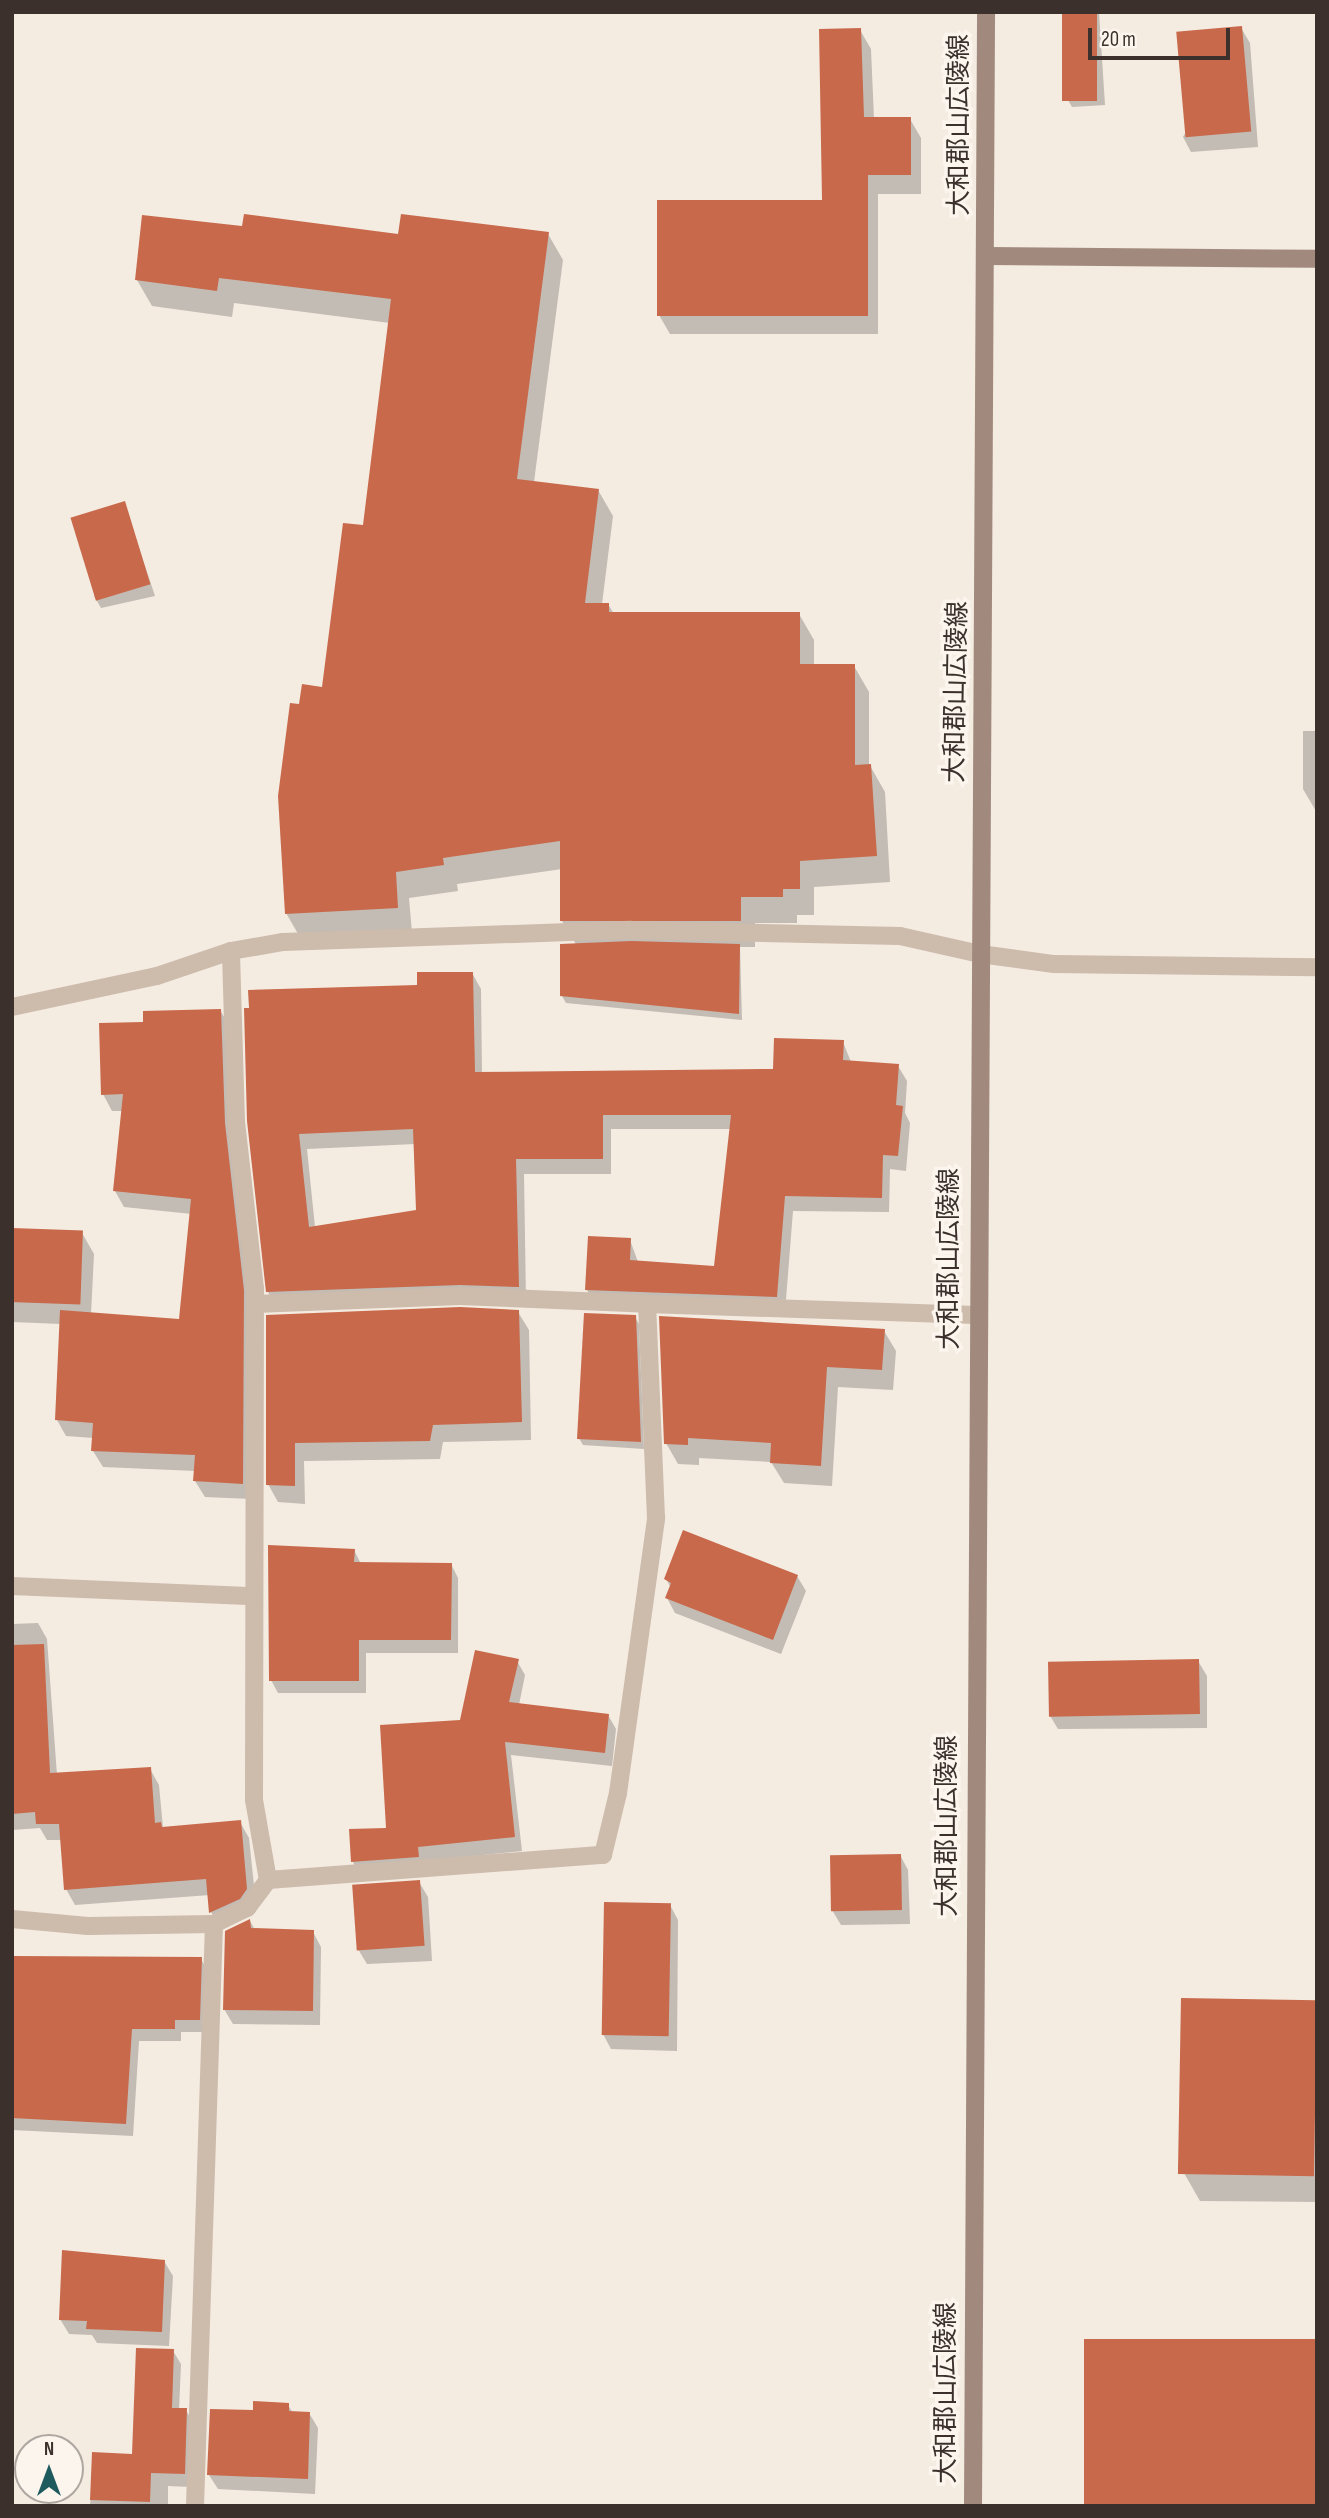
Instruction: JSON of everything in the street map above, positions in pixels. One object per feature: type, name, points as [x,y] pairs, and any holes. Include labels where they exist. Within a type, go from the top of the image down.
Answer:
[{"type":"main road","name":"大和郡山広陵線","points":[[972,2506],[976,1315],[988,256],[986,12]]},
{"type":"main road","points":[[988,256],[1317,259]]},
{"type":"street","points":[[12,1007],[157,976],[230,951],[283,942],[631,930],[900,936],[980,954],[1111,966],[1317,967]]},
{"type":"street","points":[[12,1919],[88,1926],[214,1924],[247,1908],[268,1880],[254,1800],[255,1304],[236,1122],[230,951]]},
{"type":"street","points":[[255,1304],[460,1296],[976,1315]]},
{"type":"street","points":[[268,1880],[603,1855],[618,1793],[656,1518],[647,1304]]},
{"type":"street","points":[[12,1586],[254,1596]]},
{"type":"street","points":[[195,2506],[214,1924]]},
{"type":"building","points":[[1062,12],[1097,12],[1097,101],[1062,101]]},
{"type":"building","points":[[1242,26],[1251,132],[1185,137],[1176,32]]},
{"type":"building","points":[[861,28],[864,117],[911,117],[911,175],[868,175],[868,316],[657,316],[657,200],[822,200],[819,29]]},
{"type":"building","points":[[244,214],[398,234],[401,214],[549,232],[517,479],[599,489],[585,603],[609,603],[609,612],[800,612],[800,664],[855,664],[855,765],[871,764],[877,856],[800,861],[800,889],[783,889],[783,897],[741,897],[741,921],[560,921],[560,841],[443,858],[444,865],[396,872],[398,908],[285,914],[278,796],[290,703],[299,704],[302,684],[322,687],[343,523],[363,525],[391,299],[219,278],[217,291],[135,280],[142,215],[242,226]]},
{"type":"building","points":[[125,501],[150,584],[96,601],[70,518]]},
{"type":"building","points":[[631,941],[740,944],[739,1014],[560,996],[560,944]]},
{"type":"building","points":[[417,972],[473,972],[475,1072],[773,1069],[774,1038],[844,1040],[843,1060],[899,1064],[896,1105],[903,1106],[898,1156],[883,1155],[882,1198],[785,1196],[777,1297],[585,1290],[588,1236],[631,1238],[630,1260],[714,1266],[731,1115],[603,1115],[603,1159],[516,1159],[519,1287],[460,1285],[266,1292],[247,1121],[244,1008],[249,1008],[248,990],[417,985]],"holes":[[[413,1129],[416,1210],[309,1227],[299,1134]]]},
{"type":"building","points":[[221,1009],[225,1123],[244,1290],[243,1484],[193,1481],[195,1455],[91,1451],[93,1423],[55,1420],[60,1310],[179,1319],[191,1199],[113,1191],[123,1094],[101,1095],[99,1023],[143,1022],[143,1011]]},
{"type":"building","points":[[12,1228],[83,1230],[80,1304],[12,1302]]},
{"type":"building","points":[[460,1307],[519,1310],[522,1422],[433,1425],[430,1441],[295,1443],[295,1486],[266,1485],[266,1315]]},
{"type":"building","points":[[584,1313],[636,1315],[641,1442],[577,1439]]},
{"type":"building","points":[[659,1316],[885,1329],[882,1370],[827,1367],[821,1466],[770,1463],[771,1443],[688,1438],[688,1445],[664,1444]]},
{"type":"building","points":[[683,1530],[798,1575],[773,1640],[665,1598],[671,1583],[664,1579]]},
{"type":"building","points":[[268,1545],[355,1549],[354,1562],[452,1563],[451,1640],[359,1640],[359,1681],[269,1681]]},
{"type":"building","points":[[44,1644],[50,1773],[151,1767],[155,1823],[161,1822],[162,1827],[241,1820],[247,1889],[240,1899],[209,1913],[206,1879],[64,1890],[59,1824],[36,1824],[35,1812],[12,1814],[12,1645]]},
{"type":"building","points":[[475,1650],[519,1659],[509,1702],[609,1714],[605,1753],[505,1742],[515,1837],[418,1847],[419,1857],[351,1862],[349,1829],[386,1828],[380,1725],[460,1720]]},
{"type":"building","points":[[1199,1659],[1200,1714],[1049,1717],[1048,1662]]},
{"type":"building","points":[[901,1854],[902,1910],[831,1911],[830,1855]]},
{"type":"building","points":[[420,1880],[425,1946],[357,1951],[352,1885]]},
{"type":"building","points":[[604,1902],[671,1903],[669,2036],[602,2035]]},
{"type":"building","points":[[250,1919],[251,1928],[314,1930],[313,2011],[223,2010],[225,1931]]},
{"type":"building","points":[[12,1956],[202,1957],[200,2020],[175,2020],[175,2029],[132,2029],[126,2124],[12,2118]]},
{"type":"building","points":[[1181,1998],[1317,2000],[1314,2176],[1178,2174]]},
{"type":"building","points":[[62,2250],[165,2260],[162,2332],[86,2329],[87,2321],[59,2320]]},
{"type":"building","points":[[1084,2339],[1317,2339],[1317,2506],[1084,2506]]},
{"type":"building","points":[[136,2348],[174,2349],[172,2408],[187,2408],[185,2474],[151,2473],[150,2502],[90,2500],[92,2452],[132,2454]]},
{"type":"building","points":[[253,2401],[289,2403],[289,2411],[310,2412],[308,2479],[207,2475],[210,2409],[253,2410]]}]
